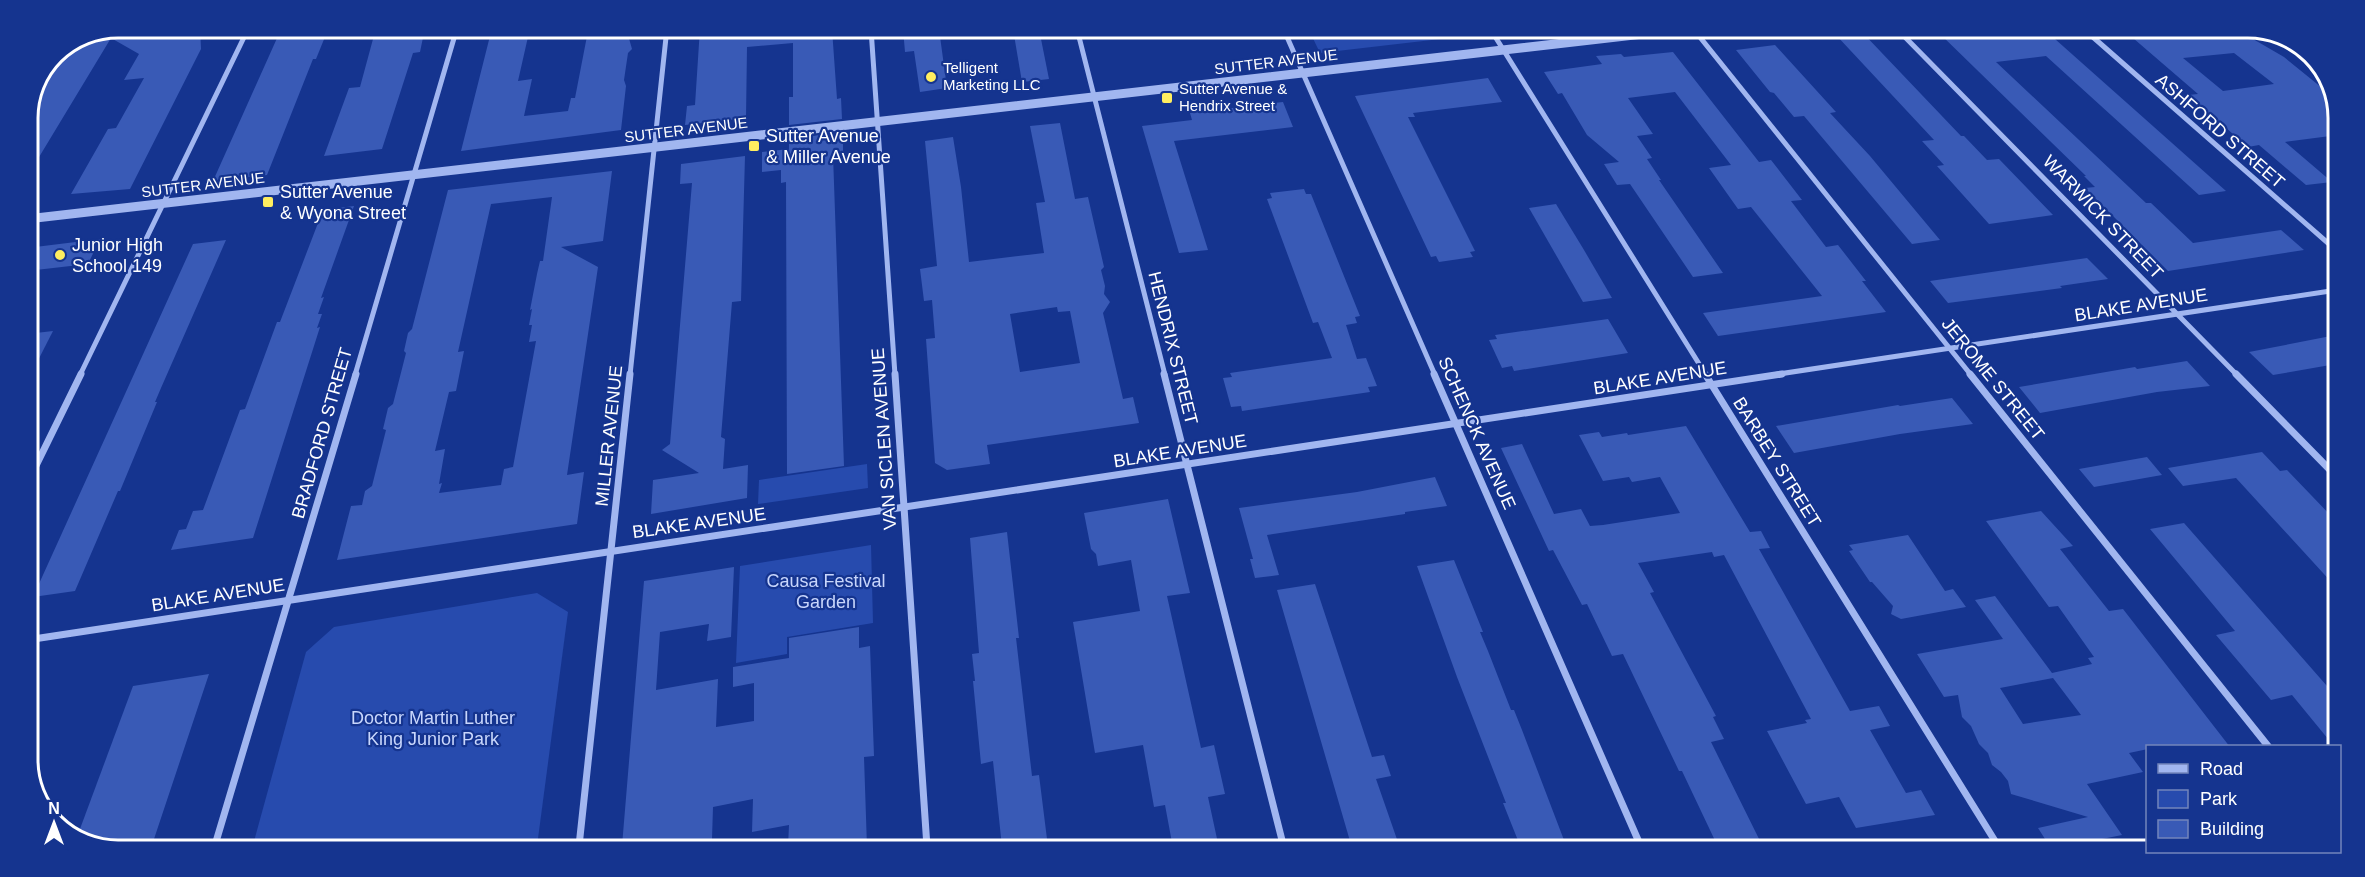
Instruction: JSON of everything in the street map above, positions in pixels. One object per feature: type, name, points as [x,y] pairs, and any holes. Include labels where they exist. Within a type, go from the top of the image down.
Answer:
[{"type":"street","points":[[38,461],[244,38]]},
{"type":"street","name":"BRADFORD STREET","points":[[216,840],[290,598],[455,38]]},
{"type":"street","name":"MILLER AVENUE","points":[[580,840],[666,38]]},
{"type":"street","name":"VAN SICLEN AVENUE","points":[[872,38],[927,840]]},
{"type":"street","name":"HENDRIX STREET","points":[[1079,38],[1282,840]]},
{"type":"street","name":"SCHENCK AVENUE","points":[[1288,38],[1638,840]]},
{"type":"street","name":"BARBEY STREET","points":[[1496,38],[1994,840]]},
{"type":"street","name":"SUTTER AVENUE","points":[[38,218],[1608,38]]},
{"type":"street","name":"JEROME STREET","points":[[1701,38],[2266,745]]},
{"type":"street","name":"WARWICK STREET","points":[[1906,38],[2328,467]]},
{"type":"street","name":"ASHFORD STREET","points":[[2093,38],[2327,241]]},
{"type":"street","name":"BLAKE AVENUE","points":[[38,638],[290,598],[903,508],[2327,291]]},
{"type":"green space","points":[[1313,38],[1449,38],[1320,53]]},
{"type":"green space","points":[[867,464],[868,488],[758,504],[759,480]]},
{"type":"green space","name":"Causa Festival Garden","points":[[871,545],[873,623],[787,637],[787,654],[736,663],[740,566]]},
{"type":"green space","name":"Doctor Martin Luther King Junior Park","points":[[537,593],[568,612],[538,840],[254,840],[306,652],[334,627]]},
{"type":"building","points":[[111,38],[38,159],[39,102],[50,76],[61,61],[73,51],[102,39]]},
{"type":"building","points":[[112,38],[200,38],[201,49],[130,189],[71,194],[108,129],[116,128],[144,78],[124,80],[139,54]]},
{"type":"building","points":[[277,38],[325,38],[316,59],[313,59],[267,175],[213,181]]},
{"type":"building","points":[[373,38],[423,38],[420,52],[413,53],[382,149],[324,156],[349,88],[360,87]]},
{"type":"building","points":[[489,38],[528,38],[518,81],[532,79],[524,116],[568,111],[571,98],[575,98],[587,38],[629,38],[632,49],[628,53],[624,80],[626,86],[621,130],[461,151]]},
{"type":"building","points":[[699,38],[833,38],[837,99],[841,98],[842,119],[789,125],[789,97],[793,97],[793,43],[747,47],[746,118],[685,125],[687,106],[695,105]]},
{"type":"building","points":[[904,38],[940,38],[947,88],[920,92],[914,51],[905,52]]},
{"type":"building","points":[[1015,38],[1041,38],[1049,79],[1022,82]]},
{"type":"building","points":[[1839,38],[1868,38],[1961,136],[1964,136],[1987,160],[1999,159],[2053,215],[1989,224],[1937,166],[1944,165],[1922,141],[1934,140]]},
{"type":"building","points":[[1944,38],[2054,38],[2226,191],[2199,195],[2046,56],[1996,62],[2146,203],[2151,203],[2193,243],[2281,230],[2304,250],[2168,271],[2085,188],[2095,187],[2084,176],[2086,176]]},
{"type":"building","points":[[2133,38],[2251,38],[2284,57],[2321,87],[2327,112],[2327,136],[2285,142],[2327,178],[2327,183],[2306,185],[2259,145],[2248,147],[2188,95],[2198,94]],"holes":[[[2234,53],[2274,84],[2223,91],[2183,58]]]},
{"type":"building","points":[[1775,45],[1836,112],[1830,113],[1870,156],[1940,240],[1912,244],[1804,116],[1794,117],[1736,50]]},
{"type":"building","points":[[1673,52],[1759,162],[1771,160],[1802,200],[1791,201],[1826,247],[1838,245],[1886,312],[1718,336],[1703,313],[1822,296],[1751,207],[1738,209],[1709,168],[1731,165],[1675,92],[1628,98],[1653,134],[1637,136],[1652,158],[1647,159],[1661,180],[1659,180],[1723,273],[1693,277],[1630,184],[1617,185],[1604,164],[1619,162],[1587,135],[1562,93],[1558,94],[1544,72],[1602,64],[1596,56],[1621,54],[1624,57]]},
{"type":"building","points":[[1488,78],[1502,102],[1413,113],[1415,117],[1408,117],[1475,251],[1470,252],[1473,257],[1439,262],[1436,256],[1431,257],[1355,96]]},
{"type":"building","points":[[1283,102],[1293,127],[1174,141],[1208,250],[1179,253],[1142,126],[1192,120],[1190,113]]},
{"type":"building","points":[[1060,123],[1075,199],[1088,197],[1104,267],[1101,270],[1105,286],[1104,294],[1110,302],[1103,313],[1123,399],[1133,397],[1139,423],[987,445],[990,464],[947,470],[935,463],[926,339],[935,338],[932,300],[924,301],[920,269],[937,266],[925,141],[953,137],[969,262],[1044,253],[1036,203],[1045,202],[1030,126]],"holes":[[[1057,307],[1058,312],[1070,311],[1080,363],[1020,372],[1010,314]]]},
{"type":"building","points":[[843,132],[843,153],[833,155],[844,466],[787,474],[786,182],[781,183],[781,170],[762,172],[762,152],[789,149],[789,139]]},
{"type":"building","points":[[745,156],[741,301],[732,302],[721,437],[725,439],[723,469],[748,465],[747,498],[651,514],[653,480],[699,473],[662,450],[670,444],[692,183],[680,184],[681,164]]},
{"type":"building","points":[[612,171],[603,241],[561,247],[598,267],[567,475],[584,472],[577,524],[337,560],[351,506],[362,505],[365,491],[372,486],[386,430],[383,429],[388,408],[393,404],[406,353],[404,351],[408,333],[412,329],[448,190]],"holes":[[[552,197],[543,261],[540,261],[530,310],[532,309],[529,325],[532,325],[529,342],[536,341],[513,467],[504,469],[501,485],[439,493],[445,449],[435,451],[449,392],[456,391],[464,351],[458,352],[491,204]]]},
{"type":"building","points":[[1304,189],[1306,194],[1311,194],[1360,316],[1355,317],[1357,323],[1346,325],[1357,359],[1366,358],[1377,386],[1368,387],[1370,392],[1242,411],[1241,406],[1231,407],[1223,378],[1232,377],[1230,373],[1332,358],[1318,322],[1313,323],[1267,199],[1272,198],[1270,193]]},
{"type":"building","points":[[1556,204],[1612,298],[1583,302],[1529,208]]},
{"type":"building","points":[[354,206],[321,298],[324,297],[318,314],[322,314],[317,328],[320,327],[253,538],[171,550],[179,530],[186,529],[193,511],[203,510],[240,410],[245,409],[277,322],[280,322],[323,210]]},
{"type":"building","name":"Junior High School 149","points":[[100,239],[88,264],[38,270],[38,247]]},
{"type":"building","points":[[226,240],[155,402],[157,402],[120,491],[118,491],[75,591],[38,596],[38,586],[193,244]]},
{"type":"building","points":[[2087,258],[2108,279],[2060,286],[2062,288],[1948,303],[1930,281]]},
{"type":"building","points":[[1608,319],[1628,353],[1514,371],[1512,366],[1502,368],[1489,340],[1497,339],[1495,335]]},
{"type":"building","points":[[53,331],[38,360],[38,333]]},
{"type":"building","points":[[2327,337],[2327,366],[2273,375],[2249,352]]},
{"type":"building","points":[[2187,361],[2210,386],[2157,392],[2040,413],[2019,387],[2135,367],[2137,369]]},
{"type":"building","points":[[1952,398],[1973,424],[1900,434],[1794,453],[1776,426],[1898,405]]},
{"type":"building","points":[[1686,426],[1750,532],[1761,531],[1770,548],[1759,549],[1850,711],[1879,706],[1890,726],[1870,730],[1906,793],[1921,790],[1935,815],[1856,828],[1839,797],[1806,804],[1767,731],[1807,723],[1805,720],[1811,719],[1724,555],[1714,557],[1712,552],[1638,563],[1654,592],[1650,593],[1716,716],[1713,717],[1724,739],[1711,742],[1760,840],[1715,840],[1623,654],[1612,656],[1587,604],[1582,605],[1553,550],[1549,551],[1501,448],[1522,444],[1554,514],[1581,509],[1590,526],[1680,513],[1660,477],[1632,482],[1629,477],[1603,481],[1579,435],[1599,432],[1602,437],[1627,433],[1628,435]]},
{"type":"building","points":[[2262,452],[2280,471],[2287,470],[2328,512],[2328,578],[2236,478],[2183,486],[2168,468]]},
{"type":"building","points":[[2147,457],[2162,475],[2094,487],[2079,469]]},
{"type":"building","points":[[1435,477],[1447,506],[1267,535],[1279,575],[1255,578],[1250,559],[1253,559],[1239,508],[1357,492]]},
{"type":"building","points":[[1168,499],[1190,593],[1167,596],[1201,748],[1214,745],[1225,794],[1208,797],[1217,840],[1172,840],[1165,805],[1154,807],[1143,745],[1095,753],[1073,622],[1140,611],[1131,560],[1098,566],[1096,554],[1091,549],[1084,513]]},
{"type":"building","points":[[2041,511],[2073,546],[2060,549],[2109,611],[2123,609],[2228,745],[2146,745],[2146,749],[2129,753],[2143,772],[2087,784],[2122,835],[2103,840],[2046,840],[2038,828],[2088,817],[2011,794],[2008,781],[1992,765],[1988,753],[1979,744],[1971,726],[1962,717],[1958,695],[1944,697],[1917,654],[2003,639],[1975,600],[1995,596],[2052,673],[2092,664],[2088,658],[2094,657],[2058,606],[2049,607],[1986,521]],"holes":[[[2053,678],[2081,715],[2023,724],[2000,688]]]},
{"type":"building","points":[[2184,523],[2328,687],[2328,739],[2292,695],[2271,700],[2216,635],[2235,631],[2150,529]]},
{"type":"building","points":[[1007,532],[1019,638],[1016,638],[1032,776],[1039,775],[1047,840],[1001,840],[993,761],[981,764],[973,681],[975,681],[972,654],[979,653],[970,538]]},
{"type":"building","points":[[1908,535],[1945,591],[1953,589],[1966,607],[1901,619],[1891,614],[1893,606],[1870,582],[1849,551],[1853,550],[1849,545]]},
{"type":"building","points":[[1454,560],[1483,632],[1480,632],[1511,710],[1514,710],[1564,840],[1518,840],[1417,566]]},
{"type":"building","points":[[734,567],[731,637],[707,641],[709,624],[660,632],[656,690],[718,679],[716,727],[754,721],[754,683],[733,687],[733,667],[789,658],[789,638],[859,627],[859,648],[870,646],[874,756],[864,757],[867,840],[788,840],[789,825],[752,832],[753,799],[713,807],[712,839],[622,840],[644,581]]},
{"type":"building","points":[[1315,584],[1372,757],[1384,755],[1391,776],[1376,779],[1397,840],[1350,840],[1277,590]]},
{"type":"building","points":[[209,674],[154,840],[118,840],[92,835],[84,832],[84,818],[133,686]]},
{"type":"place","name":"Telligent Marketing LLC","points":[[931,77]]},
{"type":"place","name":"Sutter Avenue & Hendrix Street","points":[[1167,98]]},
{"type":"place","name":"Sutter Avenue & Miller Avenue","points":[[754,146]]},
{"type":"place","name":"Sutter Avenue & Wyona Street","points":[[268,202]]},
{"type":"place","name":"Junior High School 149","points":[[60,255]]}]
